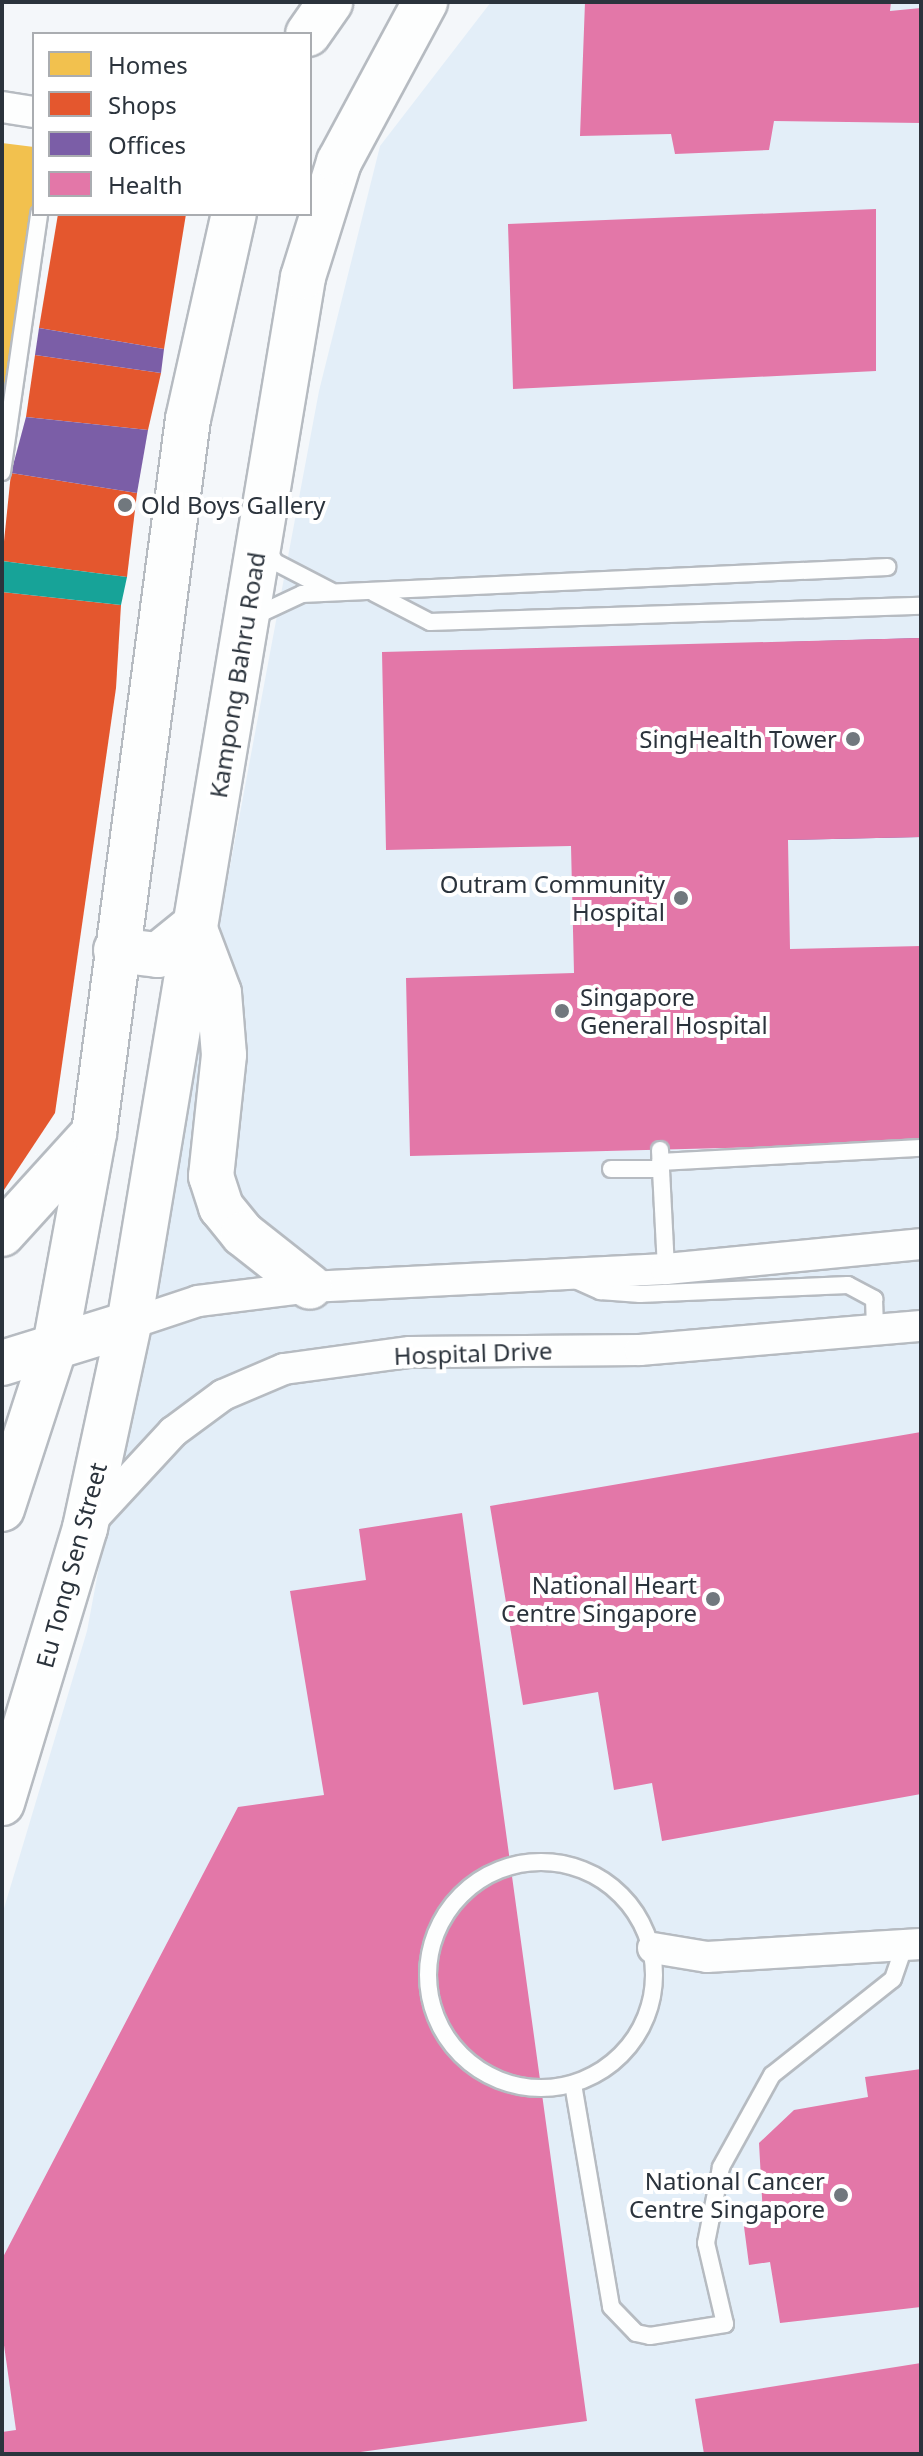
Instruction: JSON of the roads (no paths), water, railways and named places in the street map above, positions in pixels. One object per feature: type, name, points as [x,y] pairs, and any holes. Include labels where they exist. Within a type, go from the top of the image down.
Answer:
[{"type":"main road","points":[[309,32],[330,2]]},
{"type":"main road","name":"Kampong Bahru Road","points":[[129,1324],[303,277],[321,212],[358,124],[425,2]]},
{"type":"main road","points":[[2,1509],[55,1346],[94,1133],[190,406],[234,216]]},
{"type":"main road","points":[[116,950],[158,955],[194,926],[219,993],[224,1055],[211,1176],[221,1207],[243,1234],[310,1287]]},
{"type":"main road","points":[[2,1234],[94,1133]]},
{"type":"main road","points":[[2,1363],[129,1324]]},
{"type":"main road","name":"Eu Tong Sen Street","points":[[2,1803],[85,1528],[129,1324]]},
{"type":"street","points":[[2,107],[32,112]]},
{"type":"street","points":[[2,124],[32,128]]},
{"type":"street","points":[[129,1324],[198,1301],[310,1287],[666,1269],[921,1244]]},
{"type":"street","name":"Hospital Drive","points":[[85,1528],[173,1432],[223,1395],[284,1369],[410,1352],[640,1350],[921,1326]]},
{"type":"street","points":[[653,1948],[707,1957],[913,1945]]},
{"type":"lane","points":[[2,472],[39,216]]},
{"type":"lane","points":[[259,535],[275,562],[334,593]]},
{"type":"lane","points":[[244,624],[271,604],[334,593],[887,567]]},
{"type":"lane","points":[[374,593],[404,615],[430,622],[921,606]]},
{"type":"lane","points":[[611,1169],[660,1160],[921,1148]]},
{"type":"lane","points":[[660,1160],[666,1269]]},
{"type":"lane","points":[[561,1273],[600,1291],[640,1294],[848,1285],[874,1299],[875,1328]]},
{"type":"lane","points":[[538,1860],[577,1866],[611,1883],[637,1912],[653,1948],[647,2015],[630,2046],[573,2084],[535,2089],[497,2081],[464,2060],[440,2030],[428,1993],[428,1954],[442,1918],[477,1881],[538,1860]]},
{"type":"lane","points":[[573,2084],[611,2307],[636,2333],[650,2336],[725,2324],[706,2243],[721,2167],[772,2075],[893,1979],[913,1945]]},
{"type":"place","name":"Old Boys Gallery","points":[[125,505]]},
{"type":"place","name":"SingHealth Tower","points":[[853,739]]},
{"type":"place","name":"Outram Community Hospital","points":[[681,898]]},
{"type":"place","name":"Singapore General Hospital","points":[[562,1011]]},
{"type":"place","name":"National Heart Centre Singapore","points":[[713,1599]]},
{"type":"place","name":"National Cancer Centre Singapore","points":[[841,2195]]}]
